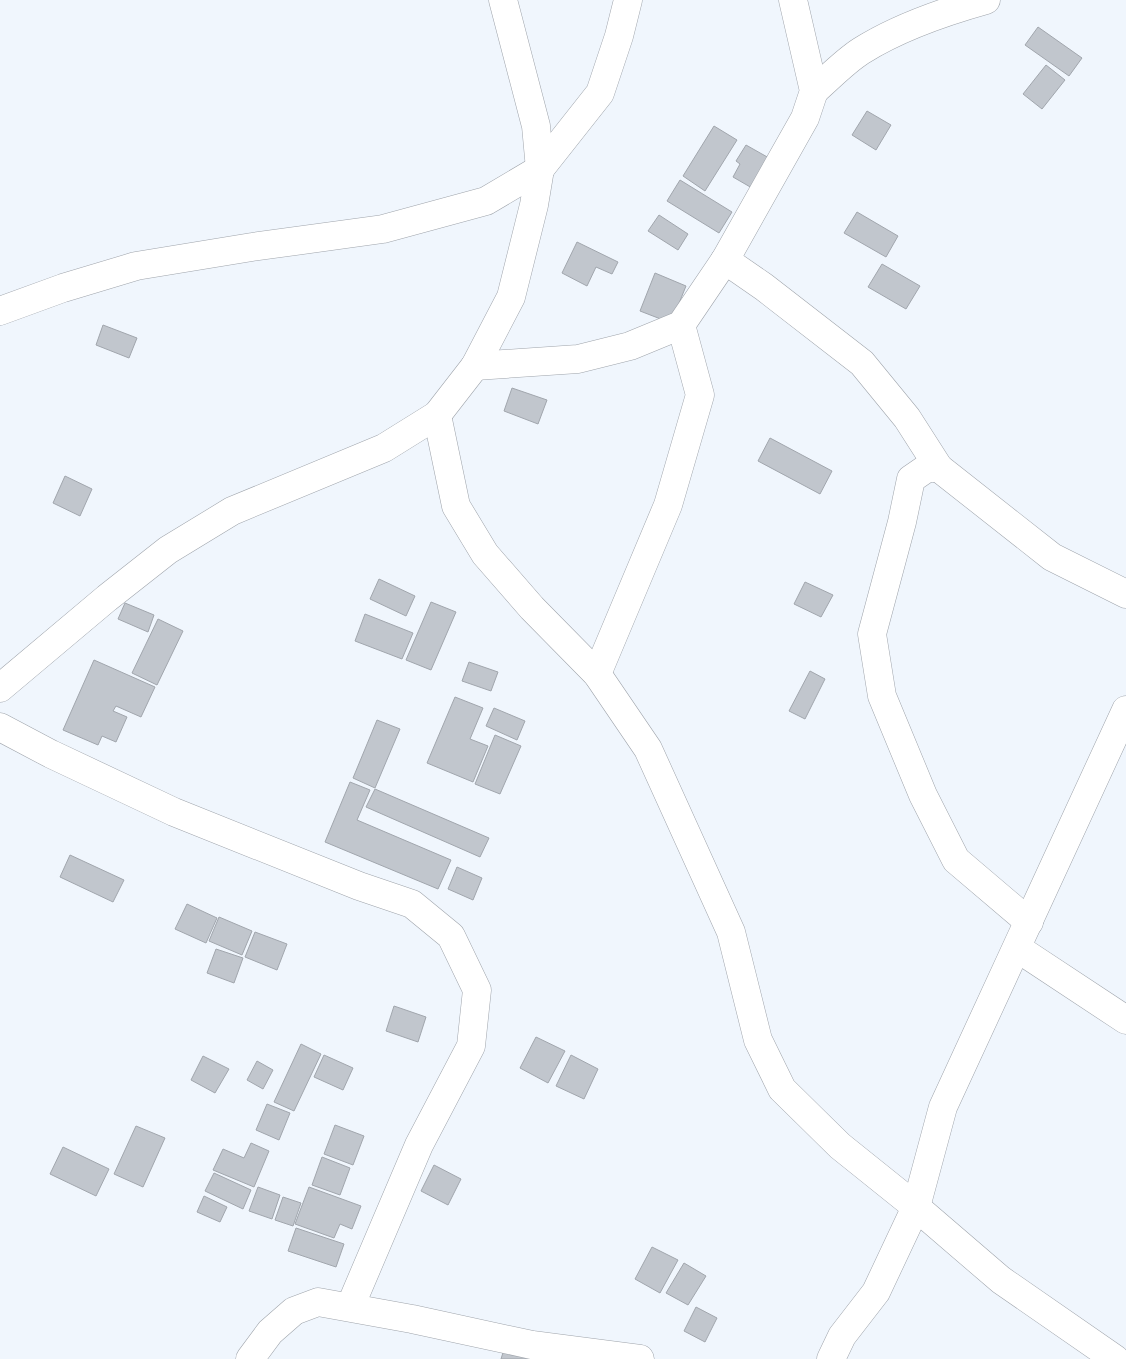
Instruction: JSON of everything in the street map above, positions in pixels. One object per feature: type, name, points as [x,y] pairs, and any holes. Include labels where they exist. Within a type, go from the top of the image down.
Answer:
[{"type":"street","points":[[0,688],[107,598],[168,550],[232,511],[384,448],[437,415],[475,366],[511,297],[534,205],[540,169],[536,126],[503,0]]},
{"type":"street","points":[[0,311],[63,288],[136,266],[252,247],[383,229],[486,201],[540,169],[600,93],[619,36],[628,0]]},
{"type":"street","points":[[793,0],[814,91]]},
{"type":"street","points":[[475,366],[578,359],[630,346],[681,325],[725,260],[805,118],[814,91],[860,52],[898,31],[958,8],[986,0]]},
{"type":"street","points":[[725,260],[764,287],[862,364],[907,418],[939,468],[1052,557],[1126,594]]},
{"type":"street","points":[[597,674],[668,505],[700,395],[681,325]]},
{"type":"street","points":[[437,415],[456,506],[485,554],[532,608],[597,674],[648,749],[731,932],[758,1040],[782,1089],[840,1146],[916,1207],[1001,1280],[1115,1359]]},
{"type":"street","points":[[939,468],[928,468],[911,479],[902,522],[872,634],[882,696],[923,795],[956,860],[1029,922]]},
{"type":"street","points":[[831,1359],[842,1336],[876,1292],[916,1207],[943,1107],[1126,710]]},
{"type":"street","points":[[0,726],[51,754],[174,812],[359,886],[412,904],[451,936],[477,990],[471,1046],[419,1145],[350,1307]]},
{"type":"street","points":[[1017,948],[1126,1020]]},
{"type":"street","points":[[250,1359],[270,1332],[294,1311],[318,1302],[412,1319],[532,1345],[640,1359]]},
{"type":"building","points":[[1038,27],[1082,58],[1069,76],[1025,45]]},
{"type":"building","points":[[1046,65],[1065,80],[1042,109],[1023,94]]},
{"type":"building","points":[[867,111],[891,125],[876,150],[852,135]]},
{"type":"building","points":[[714,126],[737,140],[705,191],[683,176]]},
{"type":"building","points":[[746,145],[769,158],[752,188],[733,177],[740,164],[736,161]]},
{"type":"building","points":[[680,180],[732,212],[719,233],[667,201]]},
{"type":"building","points":[[857,212],[898,236],[886,257],[844,233]]},
{"type":"building","points":[[659,215],[688,234],[678,250],[648,231]]},
{"type":"building","points":[[577,242],[618,262],[612,274],[596,267],[587,286],[562,273]]},
{"type":"building","points":[[882,264],[920,286],[906,309],[868,287]]},
{"type":"building","points":[[655,273],[686,286],[671,323],[640,311]]},
{"type":"building","points":[[103,325],[137,338],[129,358],[96,345]]},
{"type":"building","points":[[512,388],[547,400],[538,424],[504,411]]},
{"type":"building","points":[[770,438],[832,471],[820,494],[758,461]]},
{"type":"building","points":[[65,476],[92,489],[80,516],[53,503]]},
{"type":"building","points":[[379,579],[415,596],[406,616],[370,599]]},
{"type":"building","points":[[805,582],[833,595],[821,617],[794,604]]},
{"type":"building","points":[[431,602],[456,612],[431,670],[406,660]]},
{"type":"building","points":[[125,603],[154,615],[148,632],[118,619]]},
{"type":"building","points":[[365,614],[413,633],[402,659],[355,641]]},
{"type":"building","points":[[158,619],[183,631],[157,685],[132,673]]},
{"type":"building","points":[[94,660],[155,687],[141,717],[116,706],[113,711],[127,717],[116,742],[102,736],[98,745],[63,730]]},
{"type":"building","points":[[469,662],[498,672],[491,691],[462,681]]},
{"type":"building","points":[[810,671],[825,679],[805,719],[789,711]]},
{"type":"building","points":[[455,697],[483,708],[470,739],[488,746],[473,782],[427,763]]},
{"type":"building","points":[[494,708],[525,721],[517,740],[486,726]]},
{"type":"building","points":[[377,720],[400,729],[375,788],[353,778]]},
{"type":"building","points":[[495,735],[521,746],[500,794],[475,784]]},
{"type":"building","points":[[350,782],[370,790],[357,820],[451,860],[438,889],[325,842]]},
{"type":"building","points":[[375,789],[489,838],[480,857],[366,807]]},
{"type":"building","points":[[70,855],[124,880],[113,902],[60,877]]},
{"type":"building","points":[[457,867],[482,878],[473,900],[448,889]]},
{"type":"building","points":[[187,904],[217,918],[206,943],[175,929]]},
{"type":"building","points":[[219,917],[252,931],[242,955],[209,941]]},
{"type":"building","points":[[255,932],[287,944],[277,970],[245,957]]},
{"type":"building","points":[[216,949],[243,958],[234,983],[207,973]]},
{"type":"building","points":[[394,1006],[426,1017],[418,1042],[386,1031]]},
{"type":"building","points":[[536,1037],[565,1051],[548,1083],[520,1068]]},
{"type":"building","points":[[301,1044],[321,1054],[294,1111],[274,1102]]},
{"type":"building","points":[[324,1055],[353,1068],[343,1090],[314,1077]]},
{"type":"building","points":[[571,1055],[598,1069],[584,1099],[556,1086]]},
{"type":"building","points":[[203,1056],[229,1069],[215,1093],[191,1080]]},
{"type":"building","points":[[257,1061],[273,1070],[263,1089],[247,1080]]},
{"type":"building","points":[[267,1104],[290,1113],[279,1140],[256,1130]]},
{"type":"building","points":[[335,1125],[364,1136],[353,1165],[324,1154]]},
{"type":"building","points":[[136,1126],[165,1138],[143,1187],[114,1174]]},
{"type":"building","points":[[251,1143],[269,1151],[254,1187],[213,1170],[223,1149],[244,1158]]},
{"type":"building","points":[[63,1147],[109,1169],[96,1196],[50,1174]]},
{"type":"building","points":[[322,1157],[350,1168],[340,1195],[312,1185]]},
{"type":"building","points":[[434,1165],[461,1179],[448,1205],[421,1191]]},
{"type":"building","points":[[214,1173],[251,1190],[243,1209],[205,1191]]},
{"type":"building","points":[[258,1187],[280,1195],[272,1219],[249,1211]]},
{"type":"building","points":[[309,1187],[361,1206],[352,1229],[340,1224],[334,1238],[295,1224]]},
{"type":"building","points":[[204,1196],[227,1207],[220,1222],[197,1212]]},
{"type":"building","points":[[283,1197],[301,1203],[293,1226],[275,1220]]},
{"type":"building","points":[[296,1228],[344,1244],[336,1267],[288,1251]]},
{"type":"building","points":[[652,1247],[678,1260],[660,1293],[635,1279]]},
{"type":"building","points":[[684,1263],[706,1276],[688,1305],[666,1293]]},
{"type":"building","points":[[696,1307],[717,1318],[705,1342],[684,1331]]},
{"type":"building","points":[[505,1346],[532,1355],[531,1359],[501,1359]]}]
